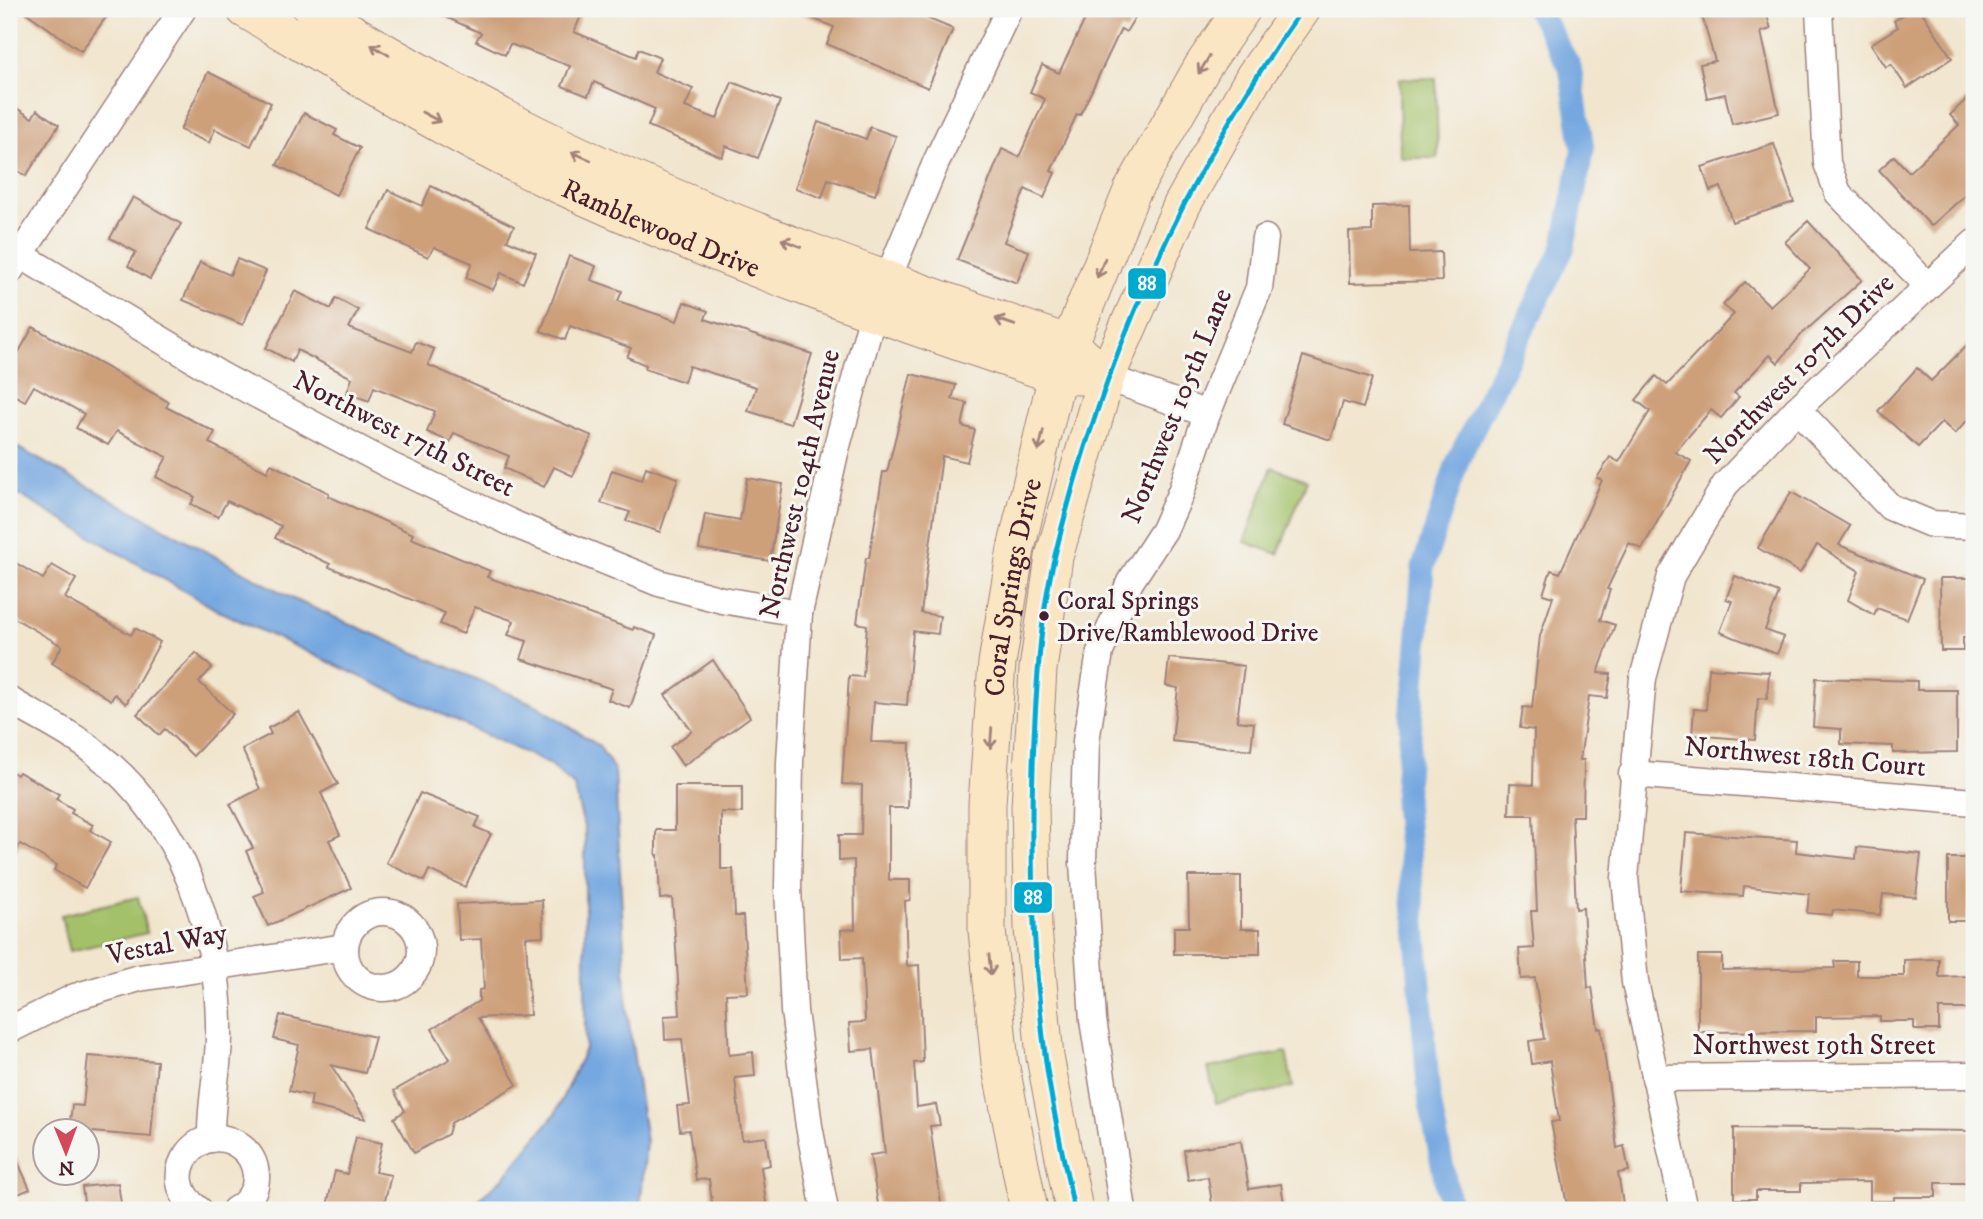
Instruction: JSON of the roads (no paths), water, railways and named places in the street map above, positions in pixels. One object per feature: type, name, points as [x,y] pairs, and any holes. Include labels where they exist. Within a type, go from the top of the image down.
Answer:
[{"type":"main road","name":"Ramblewood Drive","points":[[245,9],[383,91],[547,179],[873,314],[1063,360]]},
{"type":"main road","name":"Ramblewood Drive","points":[[312,9],[400,63],[561,147],[723,217],[887,281],[1106,377]]},
{"type":"main road","name":"Coral Springs Drive","points":[[1029,1210],[999,1050],[987,930],[987,804],[997,663],[1016,549],[1063,360],[1132,191],[1203,66],[1242,9]]},
{"type":"main road","name":"Coral Springs Drive","points":[[1074,1210],[1045,1057],[1033,929],[1030,807],[1038,670],[1054,557],[1106,377],[1182,205],[1255,77],[1302,9]]},
{"type":"street","points":[[12,258],[183,9]]},
{"type":"street","name":"Northwest 104th Avenue","points":[[825,1210],[809,1126],[794,1011],[788,888],[790,762],[799,613],[835,453],[873,314],[937,160],[1009,9]]},
{"type":"street","points":[[1819,9],[1826,163],[1838,193],[1927,285]]},
{"type":"street","name":"Northwest 105th Lane","points":[[1124,1210],[1093,1020],[1083,862],[1086,741],[1100,652],[1130,582],[1164,530],[1176,505],[1207,414],[1258,288],[1265,238]]},
{"type":"street","name":"Northwest 107th Drive","points":[[1684,1210],[1635,982],[1625,878],[1632,774],[1643,678],[1671,576],[1725,485],[1797,409],[1974,243]]},
{"type":"street","name":"Northwest 17th Street","points":[[12,258],[220,375],[391,466],[516,525],[659,583],[722,600],[799,613]]},
{"type":"street","name":"Ramblewood Drive","points":[[1106,377],[1207,414]]},
{"type":"street","points":[[1797,409],[1890,507],[1931,524],[1974,526]]},
{"type":"street","points":[[9,700],[96,753],[151,808],[182,862],[203,911],[213,965],[219,1037],[210,1111],[211,1139]]},
{"type":"street","name":"Northwest 18th Court","points":[[1632,774],[1974,802]]},
{"type":"street","name":"Vestal Way","points":[[9,1030],[75,998],[139,978],[345,947]]},
{"type":"street","name":"Northwest 19th Street","points":[[1655,1078],[1974,1076]]},
{"type":"street","points":[[200,1210],[184,1196],[179,1172],[190,1150],[211,1139],[236,1143],[253,1163],[254,1188],[248,1200],[235,1210]]},
{"type":"water","points":[[9,443],[293,599],[538,706],[599,746],[615,771],[627,1010],[646,1142],[640,1210],[467,1210],[504,1177],[555,1114],[585,1049],[585,831],[574,786],[551,765],[219,611],[9,489]]},
{"type":"waterway","points":[[1451,1210],[1429,1097],[1405,801],[1423,567],[1458,460],[1563,249],[1583,149],[1570,67],[1537,9]]},
{"type":"place","name":"Coral Springs Drive/Ramblewood Drive","points":[[1044,616]]}]
